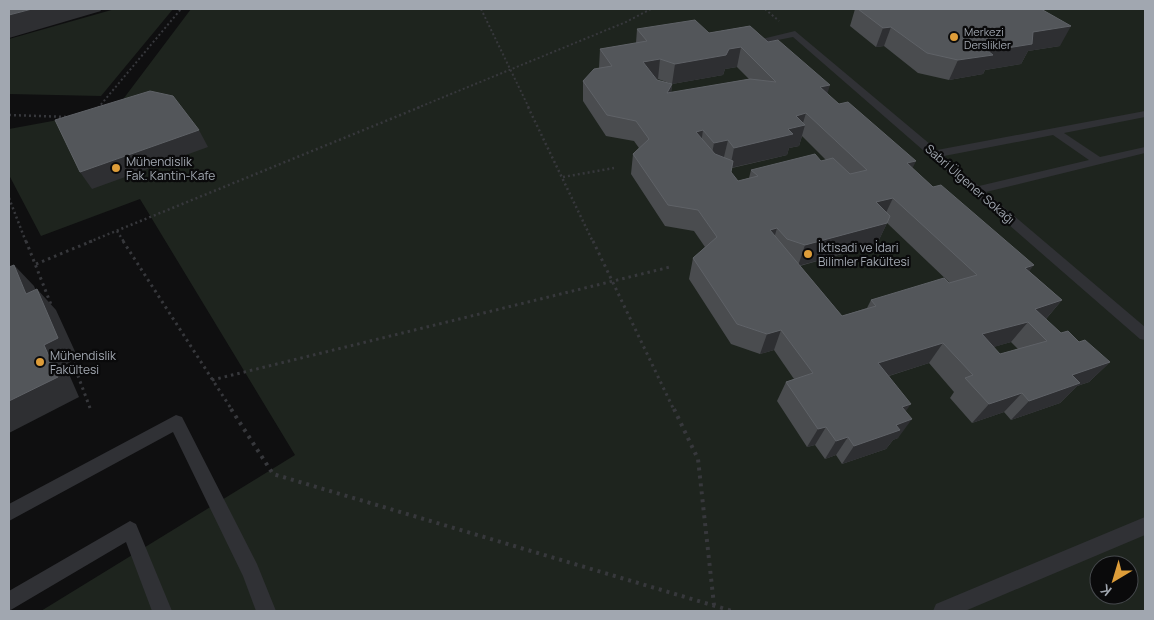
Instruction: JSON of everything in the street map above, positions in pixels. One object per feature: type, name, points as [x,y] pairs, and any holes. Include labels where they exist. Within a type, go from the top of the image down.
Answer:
[{"type":"lane","name":"Sabri Ülgener Sokağı","points":[[737,45],[795,34],[1145,335]]},
{"type":"lane","points":[[936,154],[1145,114]]},
{"type":"lane","points":[[1055,131],[1098,161]]},
{"type":"lane","points":[[977,190],[1145,150]]},
{"type":"lane","points":[[9,513],[176,422],[250,571],[266,611]]},
{"type":"lane","points":[[943,611],[1145,526]]},
{"type":"lane","points":[[9,602],[130,530],[162,611]]},
{"type":"path","points":[[96,110],[181,9]]},
{"type":"path","points":[[482,9],[698,459],[714,606]]},
{"type":"path","points":[[36,264],[626,22],[651,9]]},
{"type":"path","points":[[9,115],[72,117]]},
{"type":"path","points":[[563,178],[614,168]]},
{"type":"path","points":[[9,198],[53,309]]},
{"type":"path","points":[[117,231],[273,474],[732,611]]},
{"type":"path","points":[[212,380],[670,267]]},
{"type":"path","points":[[70,354],[90,408]]},
{"type":"shaded area","points":[[115,9],[173,9],[101,96],[9,94],[9,39]]},
{"type":"shaded area","points":[[191,9],[1145,9],[1145,611],[41,611],[295,455],[140,199],[41,236],[9,175],[9,129],[85,115],[121,102]]},
{"type":"building","points":[[9,9],[32,9],[9,15]]},
{"type":"building","points":[[858,9],[1041,9],[1071,26],[1033,32],[1032,44],[988,51],[993,55],[958,60],[927,53],[891,27],[883,28]]},
{"type":"building","name":"İktisadi ve İdari Bilimler Fakültesi","points":[[695,20],[709,33],[750,26],[768,42],[778,40],[830,85],[820,87],[839,104],[848,102],[916,161],[907,163],[933,187],[941,185],[1034,265],[1025,268],[1062,300],[1035,309],[1061,333],[1068,331],[1079,342],[1085,340],[1110,362],[1072,375],[1080,383],[1029,401],[1022,393],[989,404],[965,378],[973,375],[943,343],[878,363],[911,404],[902,407],[912,419],[896,425],[900,430],[854,446],[848,437],[836,441],[826,427],[818,429],[786,382],[813,373],[781,330],[767,334],[737,324],[693,258],[717,237],[698,210],[668,205],[633,154],[649,139],[636,121],[607,115],[583,81],[594,69],[612,66],[600,49],[647,41],[637,29]],"holes":[[[741,47],[776,82],[750,79],[667,93],[672,84],[657,80],[643,62],[660,59],[675,64],[726,55],[729,49]],[[806,113],[867,170],[850,174],[833,158],[821,161],[815,154],[751,170],[758,176],[738,181],[731,172],[733,161],[715,154],[696,132],[703,130],[714,143],[728,140],[734,148],[793,134],[788,129],[805,125],[796,116]],[[893,198],[977,275],[949,283],[944,278],[871,300],[876,306],[842,316],[770,230],[777,228],[787,239],[805,245],[887,223],[890,216],[876,202]],[[1028,322],[1047,341],[1000,354],[982,334]]]},
{"type":"building","name":"Mühendislik Fak. Kantin-Kafe","points":[[150,91],[173,96],[199,130],[80,172],[55,120]]},
{"type":"building","points":[[14,265],[26,294],[37,289],[58,338],[44,345],[58,377],[9,401],[9,267]]},
{"type":"place","name":"Merkezi Derslikler","points":[[954,37]]},
{"type":"place","name":"Mühendislik Fak. Kantin-Kafe","points":[[116,168]]},
{"type":"place","name":"İktisadi ve İdari Bilimler Fakültesi","points":[[808,254]]},
{"type":"place","name":"Mühendislik Fakültesi","points":[[40,362]]}]
